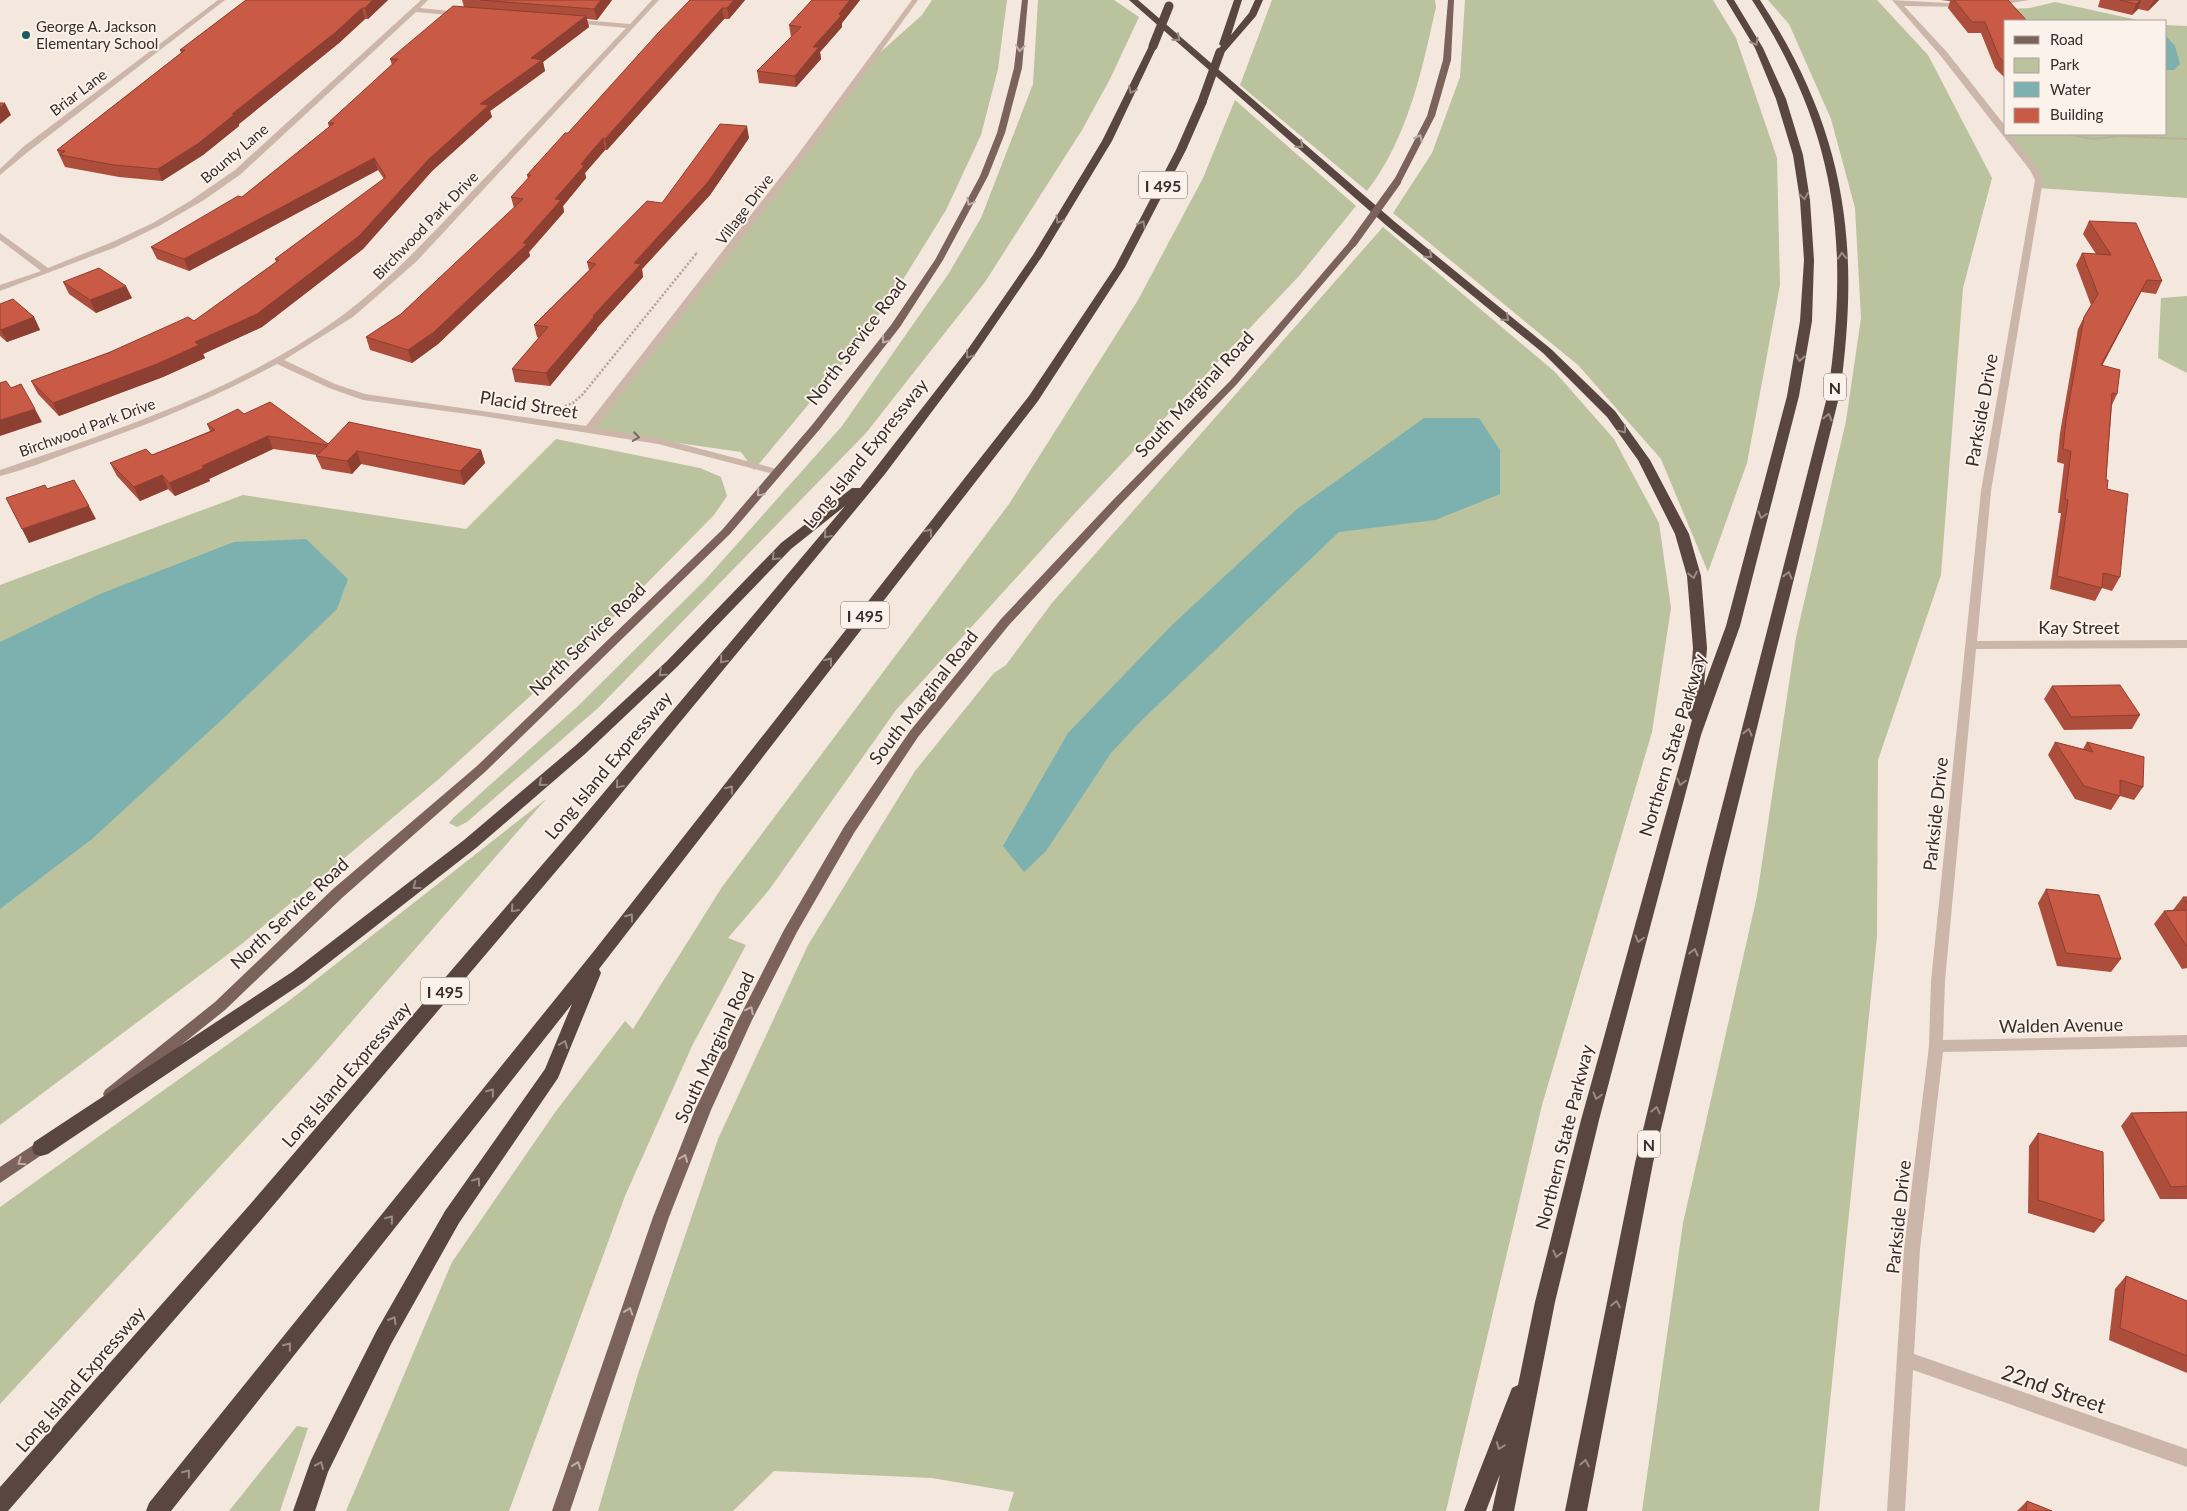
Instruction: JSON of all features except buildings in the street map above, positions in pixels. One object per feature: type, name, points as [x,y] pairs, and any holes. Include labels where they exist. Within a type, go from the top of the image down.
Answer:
[{"type":"highway","points":[[1133,0],[1391,224],[1546,351],[1611,414],[1644,460],[1667,501],[1682,534],[1694,576],[1700,648],[1694,735]]},
{"type":"highway","name":"I 495","points":[[157,1511],[600,956],[1034,398],[1120,267],[1181,150],[1202,102],[1238,0]]},
{"type":"highway","points":[[1220,52],[1253,14],[1259,0]]},
{"type":"highway","name":"Northern State Parkway","points":[[1503,1511],[1544,1302],[1588,1129],[1694,735],[1733,626],[1793,396],[1806,321],[1809,260],[1805,200],[1798,155],[1781,99],[1759,48],[1730,0]]},
{"type":"highway","name":"N","points":[[1576,1511],[1646,1154],[1716,860],[1834,393],[1840,354],[1843,262],[1839,217],[1830,162],[1814,108],[1774,27],[1756,0]]},
{"type":"highway","name":"Long Island Expressway","points":[[0,1503],[253,1215],[553,864],[881,471],[972,351],[1038,255],[1107,141],[1153,46],[1170,3]]},
{"type":"highway","points":[[41,1148],[298,977],[470,844],[580,750],[665,670],[786,546],[881,471]]},
{"type":"highway","points":[[304,1511],[319,1468],[389,1328],[452,1217],[552,1073],[600,956]]},
{"type":"highway","points":[[1475,1511],[1535,1352]]},
{"type":"main road","name":"North Service Road","points":[[0,1176],[41,1148],[220,1006],[338,893],[481,769],[726,532],[816,427],[895,326],[939,260],[984,176],[1001,133],[1018,68],[1025,0]]},
{"type":"main road","name":"South Marginal Road","points":[[561,1511],[661,1217],[703,1110],[745,1020],[791,930],[849,830],[914,734],[1006,622],[1116,503],[1234,382],[1353,243],[1397,182],[1431,116],[1447,60],[1451,0]]},
{"type":"street","name":"Briar Lane","points":[[0,173],[26,149],[222,0]]},
{"type":"street","name":"Bounty Lane","points":[[0,288],[113,245],[176,214],[206,195],[238,172],[425,0]]},
{"type":"street","name":"Birchwood Park Drive","points":[[0,473],[139,425],[279,361],[328,330],[371,299],[414,259],[656,0]]},
{"type":"street","name":"Village Drive","points":[[588,430],[734,245],[869,65],[915,0]]},
{"type":"street","points":[[1982,5],[2026,0]]},
{"type":"street","points":[[1897,2],[1973,5]]},
{"type":"street","name":"Parkside Drive","points":[[1897,2],[1943,53],[2004,130]]},
{"type":"street","points":[[413,10],[468,14]]},
{"type":"street","points":[[566,21],[632,26]]},
{"type":"street","name":"Parkside Drive","points":[[1896,1511],[1912,1249],[1936,1046],[1938,981],[1986,491],[2039,180],[2034,170],[2008,135]]},
{"type":"street","points":[[0,236],[47,271]]},
{"type":"street","name":"Placid Street","points":[[279,361],[332,386],[363,397],[659,441],[778,472]]},
{"type":"street","name":"Kay Street","points":[[1971,645],[2187,644]]},
{"type":"street","name":"Walden Avenue","points":[[1936,1046],[2187,1041]]},
{"type":"street","name":"22nd Street","points":[[1906,1360],[2187,1458]]},
{"type":"path","points":[[2069,135],[2079,138],[2111,138],[2119,136],[2187,139]]},
{"type":"path","points":[[559,408],[573,403],[583,394],[700,249]]},
{"type":"green space","points":[[932,0],[1007,0],[998,69],[981,135],[946,210],[899,286],[857,346],[754,470],[741,452],[588,430],[875,57],[922,15]]},
{"type":"green space","points":[[1038,0],[1114,0],[1139,17],[1110,79],[1082,130],[985,282],[866,433],[598,708],[467,822],[457,827],[449,823],[578,706],[705,580],[842,426],[949,273],[981,218],[1033,84]]},
{"type":"green space","points":[[1272,0],[1435,0],[1436,7],[1431,31],[1412,103],[1393,149],[1367,191],[1240,85]]},
{"type":"green space","points":[[1465,0],[1713,0],[1736,38],[1777,158],[1780,285],[1747,463],[1708,572],[1661,459],[1578,365],[1393,213],[1432,153],[1460,77]]},
{"type":"green space","points":[[1768,0],[1877,0],[1928,55],[1992,178],[1963,288],[1941,575],[1878,760],[1877,936],[1819,1511],[1642,1511],[1683,1223],[1757,896],[1796,637],[1846,421],[1861,318],[1855,208],[1831,119],[1789,24]]},
{"type":"green space","points":[[2055,2],[2137,20],[2019,20],[2009,9],[2030,8]]},
{"type":"green space","points":[[2167,25],[2187,26],[2187,198],[2037,188],[2034,169],[2007,135],[2167,135]]},
{"type":"green space","points":[[1235,100],[1356,206],[1299,276],[1075,513],[896,710],[769,890],[728,938],[746,945],[692,1046],[625,1196],[509,1511],[346,1511],[452,1262],[556,1111],[625,1021],[633,1029],[722,887],[1009,504],[1138,300],[1203,178]]},
{"type":"green space","points":[[1383,227],[1555,372],[1614,439],[1659,523],[1671,608],[1652,732],[1542,1105],[1446,1511],[1008,1511],[1014,1492],[932,1478],[774,1471],[733,1511],[598,1511],[638,1374],[718,1139],[808,945],[915,771],[994,673],[1006,665],[1052,603]]},
{"type":"green space","points":[[2187,296],[2187,373],[2158,358],[2161,298]]},
{"type":"green space","points":[[556,439],[700,468],[721,477],[727,496],[714,515],[580,651],[440,778],[243,943],[0,1125],[0,585],[243,495],[466,529]]},
{"type":"green space","points":[[546,799],[312,1067],[0,1404],[0,1207],[290,1000]]},
{"type":"green space","points":[[297,1426],[308,1428],[280,1511],[229,1511]]},
{"type":"water","points":[[2167,37],[2175,46],[2180,64],[2174,70],[2167,70]]},
{"type":"water","points":[[1424,418],[1479,418],[1500,450],[1500,494],[1435,520],[1339,532],[1143,719],[1111,753],[1046,851],[1024,872],[1003,846],[1068,733],[1171,626],[1297,509]]},
{"type":"water","points":[[306,539],[348,579],[337,609],[228,714],[92,839],[0,909],[0,642],[100,594],[234,542]]},
{"type":"place","name":"George A. Jackson Elementary School","points":[[26,35]]}]
